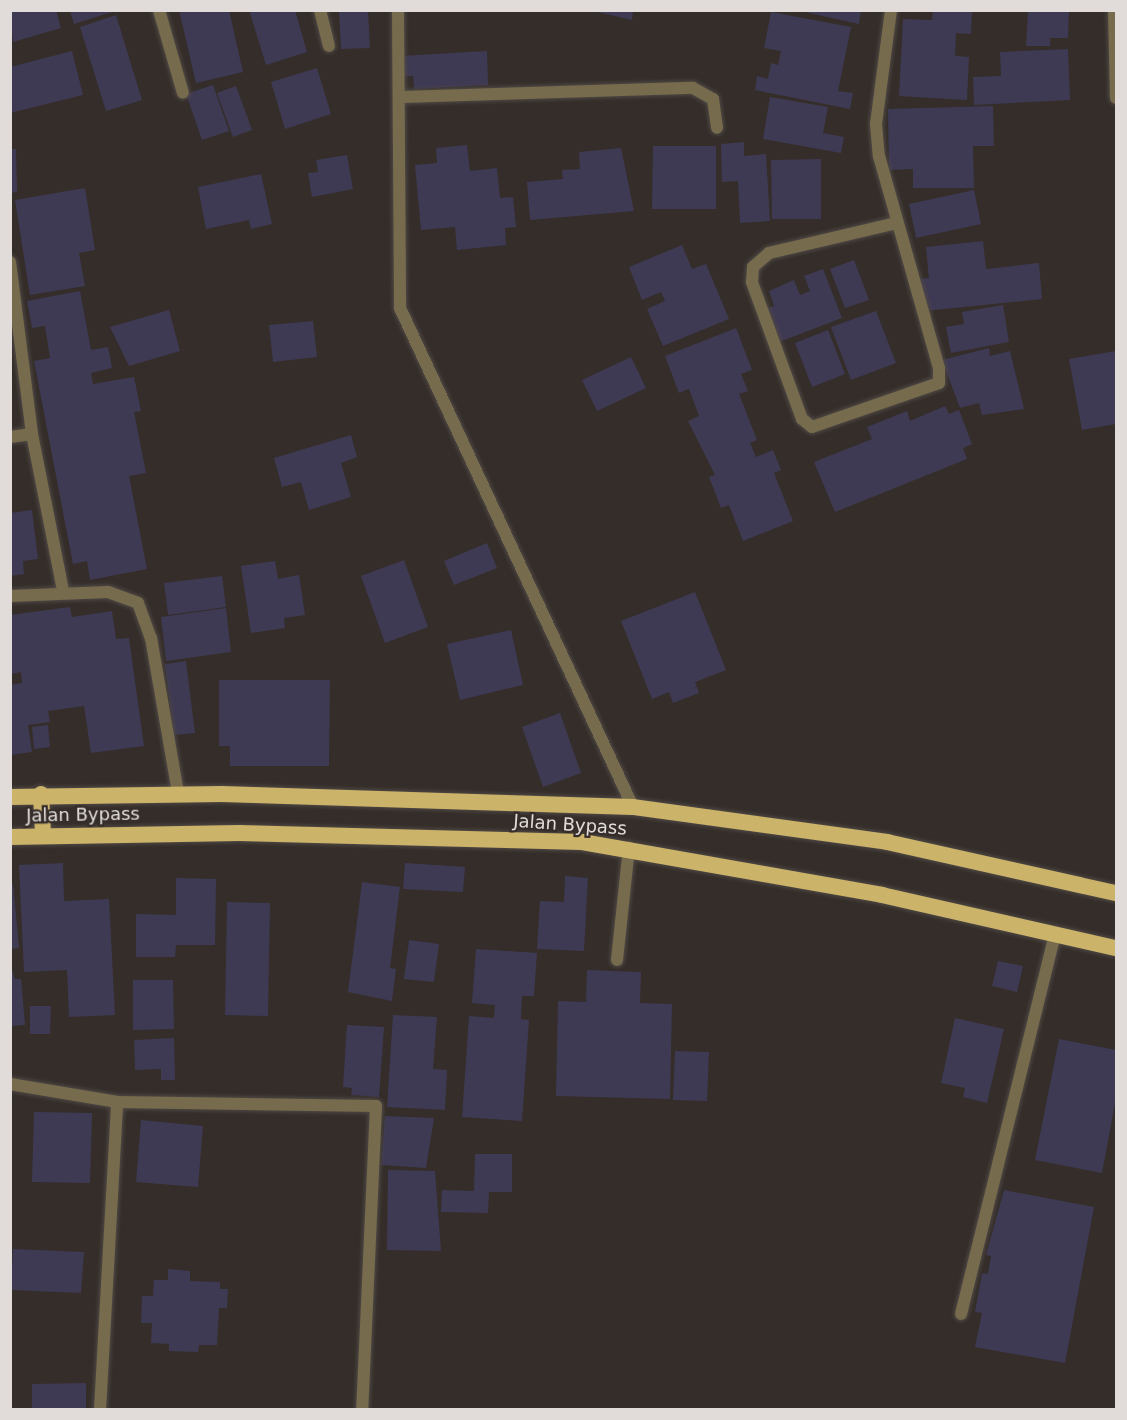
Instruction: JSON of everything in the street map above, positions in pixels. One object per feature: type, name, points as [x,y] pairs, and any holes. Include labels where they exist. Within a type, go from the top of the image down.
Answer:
[{"type":"highway","name":"Jalan Bypass","points":[[10,797],[41,794],[178,793],[633,807],[887,842],[1116,893]]},
{"type":"highway","points":[[41,794],[43,834]]},
{"type":"highway","name":"Jalan Bypass","points":[[10,837],[43,834],[251,834],[629,848],[1116,948]]},
{"type":"street","points":[[159,10],[183,93]]},
{"type":"street","points":[[320,10],[329,46]]},
{"type":"street","points":[[398,10],[402,97],[400,308],[633,807]]},
{"type":"street","points":[[891,10],[876,124],[897,222],[939,382],[813,427],[802,419],[752,282],[753,267],[769,253],[897,222]]},
{"type":"street","points":[[1114,10],[1116,98]]},
{"type":"street","points":[[402,97],[693,88],[713,99],[717,128]]},
{"type":"street","points":[[10,262],[32,434],[63,591]]},
{"type":"street","points":[[10,437],[32,434]]},
{"type":"street","points":[[10,597],[63,591],[108,592],[138,603],[152,638],[178,793]]},
{"type":"street","points":[[617,960],[629,848]]},
{"type":"street","points":[[961,1314],[1055,935]]},
{"type":"street","points":[[10,1084],[117,1102],[376,1106],[362,1410]]},
{"type":"street","points":[[100,1410],[117,1102]]},
{"type":"building","points":[[10,10],[56,10],[61,28],[13,42]]},
{"type":"building","points":[[70,10],[115,10],[115,11],[74,24]]},
{"type":"building","points":[[179,10],[229,10],[243,72],[196,83]]},
{"type":"building","points":[[249,10],[295,10],[307,52],[266,65]]},
{"type":"building","points":[[339,10],[368,10],[370,48],[341,49]]},
{"type":"building","points":[[589,10],[633,10],[632,20]]},
{"type":"building","points":[[796,10],[861,10],[859,24]]},
{"type":"building","points":[[933,10],[972,10],[971,34],[956,33],[955,56],[969,57],[967,100],[899,96],[903,19],[932,20]]},
{"type":"building","points":[[1028,10],[1069,11],[1068,38],[1050,38],[1050,46],[1026,46]]},
{"type":"building","points":[[771,12],[851,27],[838,91],[853,93],[850,109],[755,90],[757,76],[768,79],[771,63],[778,65],[781,51],[764,48]]},
{"type":"building","points":[[116,15],[142,100],[106,111],[80,27]]},
{"type":"building","points":[[1068,49],[1070,100],[974,105],[973,77],[1001,76],[1000,52]]},
{"type":"building","points":[[72,51],[83,95],[10,113],[10,67]]},
{"type":"building","points":[[487,51],[488,85],[414,89],[413,76],[403,77],[402,56]]},
{"type":"building","points":[[317,68],[331,114],[285,129],[271,82]]},
{"type":"building","points":[[213,85],[229,131],[202,140],[186,94]]},
{"type":"building","points":[[236,86],[252,130],[233,137],[217,93]]},
{"type":"building","points":[[770,97],[828,107],[823,133],[844,137],[841,153],[763,139]]},
{"type":"building","points":[[993,106],[994,146],[973,146],[974,188],[913,188],[913,169],[889,170],[888,109]]},
{"type":"building","points":[[744,142],[744,156],[766,154],[770,221],[740,223],[738,181],[722,182],[721,144]]},
{"type":"building","points":[[467,145],[470,171],[497,168],[500,198],[513,197],[516,227],[505,228],[506,245],[457,250],[455,227],[421,230],[415,165],[437,163],[436,148]]},
{"type":"building","points":[[653,146],[716,146],[716,209],[652,209]]},
{"type":"building","points":[[621,148],[634,211],[530,220],[527,182],[563,179],[562,170],[580,169],[579,152]]},
{"type":"building","points":[[10,149],[16,149],[17,192],[10,193]]},
{"type":"building","points":[[347,155],[353,189],[312,197],[308,173],[318,172],[316,160]]},
{"type":"building","points":[[821,159],[821,219],[772,219],[771,160]]},
{"type":"building","points":[[261,174],[272,224],[251,229],[249,220],[206,229],[198,187]]},
{"type":"building","points":[[85,188],[95,250],[79,253],[85,286],[30,295],[15,200]]},
{"type":"building","points":[[974,190],[981,224],[916,238],[909,204]]},
{"type":"building","points":[[983,241],[986,269],[1039,263],[1042,299],[924,311],[920,279],[929,278],[926,247]]},
{"type":"building","points":[[682,245],[692,269],[706,264],[729,319],[663,346],[647,309],[665,301],[661,292],[642,300],[629,267]]},
{"type":"building","points":[[854,260],[869,300],[845,308],[830,269]]},
{"type":"building","points":[[823,269],[842,318],[779,342],[766,309],[774,306],[769,291],[794,280],[800,295],[810,291],[804,276]]},
{"type":"building","points":[[80,291],[91,350],[108,347],[112,368],[91,373],[93,384],[134,377],[141,411],[134,412],[146,473],[129,476],[147,569],[90,580],[87,561],[73,564],[34,361],[50,358],[45,326],[32,328],[27,301]]},
{"type":"building","points":[[1003,305],[1009,342],[951,353],[946,327],[964,324],[962,312]]},
{"type":"building","points":[[169,310],[180,351],[129,366],[110,327]]},
{"type":"building","points":[[876,311],[896,363],[851,380],[831,327]]},
{"type":"building","points":[[313,321],[317,357],[273,362],[269,325]]},
{"type":"building","points":[[736,328],[752,370],[741,374],[748,391],[739,394],[757,440],[750,443],[756,457],[773,450],[781,470],[774,473],[793,521],[743,541],[729,505],[721,508],[709,477],[715,475],[688,421],[699,416],[689,389],[679,393],[665,356]]},
{"type":"building","points":[[828,330],[845,374],[812,387],[795,343]]},
{"type":"building","points":[[989,348],[990,356],[1010,351],[1024,409],[982,415],[979,403],[960,408],[942,360]]},
{"type":"building","points":[[1116,351],[1116,424],[1082,430],[1069,359]]},
{"type":"building","points":[[631,357],[646,388],[597,411],[582,380]]},
{"type":"building","points":[[945,406],[949,414],[959,410],[972,444],[963,448],[967,459],[835,512],[814,462],[872,439],[867,427],[907,411],[910,421]]},
{"type":"building","points":[[351,435],[357,457],[341,463],[351,497],[309,510],[301,482],[282,487],[274,458]]},
{"type":"building","points":[[32,510],[38,559],[23,561],[24,574],[10,576],[10,513]]},
{"type":"building","points":[[487,543],[497,568],[454,585],[444,561]]},
{"type":"building","points":[[404,560],[428,627],[385,643],[361,576]]},
{"type":"building","points":[[275,561],[278,579],[299,575],[305,615],[284,618],[285,628],[251,633],[241,566]]},
{"type":"building","points":[[222,576],[226,607],[168,615],[164,583]]},
{"type":"building","points":[[695,592],[726,670],[695,682],[699,693],[673,703],[669,692],[652,699],[621,621]]},
{"type":"building","points":[[70,607],[72,617],[112,611],[116,639],[129,638],[144,746],[91,753],[84,706],[48,711],[50,722],[28,725],[32,752],[10,755],[10,685],[22,683],[21,672],[11,674],[10,615]]},
{"type":"building","points":[[226,608],[231,652],[166,661],[161,617]]},
{"type":"building","points":[[511,630],[523,685],[460,700],[447,644]]},
{"type":"building","points":[[186,661],[195,733],[174,735],[165,664]]},
{"type":"building","points":[[219,680],[330,680],[329,766],[230,766],[230,746],[219,746]]},
{"type":"building","points":[[560,713],[581,773],[543,787],[522,727]]},
{"type":"building","points":[[48,725],[50,747],[34,749],[32,727]]},
{"type":"building","points":[[63,863],[64,901],[109,899],[115,1015],[69,1017],[67,970],[24,972],[19,865]]},
{"type":"building","points":[[405,863],[465,867],[463,892],[403,889]]},
{"type":"building","points":[[565,876],[588,878],[584,951],[537,949],[540,901],[564,902]]},
{"type":"building","points":[[176,878],[216,879],[215,945],[176,945],[175,957],[136,957],[136,914],[176,915]]},
{"type":"building","points":[[362,882],[400,887],[390,968],[396,969],[392,1001],[348,992]]},
{"type":"building","points":[[13,884],[19,948],[10,949],[10,885]]},
{"type":"building","points":[[227,902],[270,903],[268,1016],[225,1015]]},
{"type":"building","points":[[409,940],[439,944],[434,982],[404,979]]},
{"type":"building","points":[[476,949],[537,953],[534,996],[522,996],[521,1019],[529,1020],[522,1121],[462,1117],[469,1016],[494,1018],[495,1005],[472,1003]]},
{"type":"building","points":[[998,961],[1023,966],[1017,992],[992,986]]},
{"type":"building","points":[[10,963],[15,979],[21,979],[25,1025],[10,1026]]},
{"type":"building","points":[[587,970],[641,972],[640,1003],[672,1004],[670,1099],[556,1096],[558,1001],[586,1002]]},
{"type":"building","points":[[133,980],[173,980],[174,1029],[133,1030]]},
{"type":"building","points":[[30,1006],[51,1006],[50,1034],[30,1034]]},
{"type":"building","points":[[393,1015],[437,1017],[433,1069],[447,1070],[445,1110],[387,1107]]},
{"type":"building","points":[[955,1018],[1004,1029],[987,1103],[963,1097],[965,1088],[941,1083]]},
{"type":"building","points":[[347,1025],[384,1027],[379,1097],[351,1095],[352,1088],[343,1087]]},
{"type":"building","points":[[174,1038],[175,1080],[161,1080],[161,1069],[135,1070],[134,1040]]},
{"type":"building","points":[[1059,1039],[1116,1050],[1116,1098],[1102,1173],[1035,1160]]},
{"type":"building","points":[[675,1051],[709,1052],[707,1101],[673,1100]]},
{"type":"building","points":[[34,1112],[92,1113],[90,1183],[32,1182]]},
{"type":"building","points":[[385,1116],[434,1118],[426,1168],[381,1165]]},
{"type":"building","points":[[141,1120],[203,1126],[198,1187],[136,1182]]},
{"type":"building","points":[[475,1154],[512,1154],[512,1192],[489,1192],[488,1213],[441,1212],[442,1190],[474,1191]]},
{"type":"building","points":[[388,1170],[435,1171],[441,1251],[387,1250]]},
{"type":"building","points":[[1004,1190],[1094,1207],[1065,1363],[975,1347],[982,1313],[975,1312],[982,1273],[988,1274],[991,1256],[986,1255]]},
{"type":"building","points":[[13,1249],[84,1252],[81,1293],[11,1290]]},
{"type":"building","points":[[168,1269],[190,1271],[190,1281],[220,1282],[220,1289],[228,1289],[227,1308],[219,1308],[217,1345],[199,1345],[198,1352],[169,1351],[169,1344],[151,1343],[152,1323],[141,1323],[142,1296],[153,1296],[154,1280],[168,1280]]},
{"type":"building","points":[[86,1383],[86,1410],[32,1410],[32,1384]]}]
